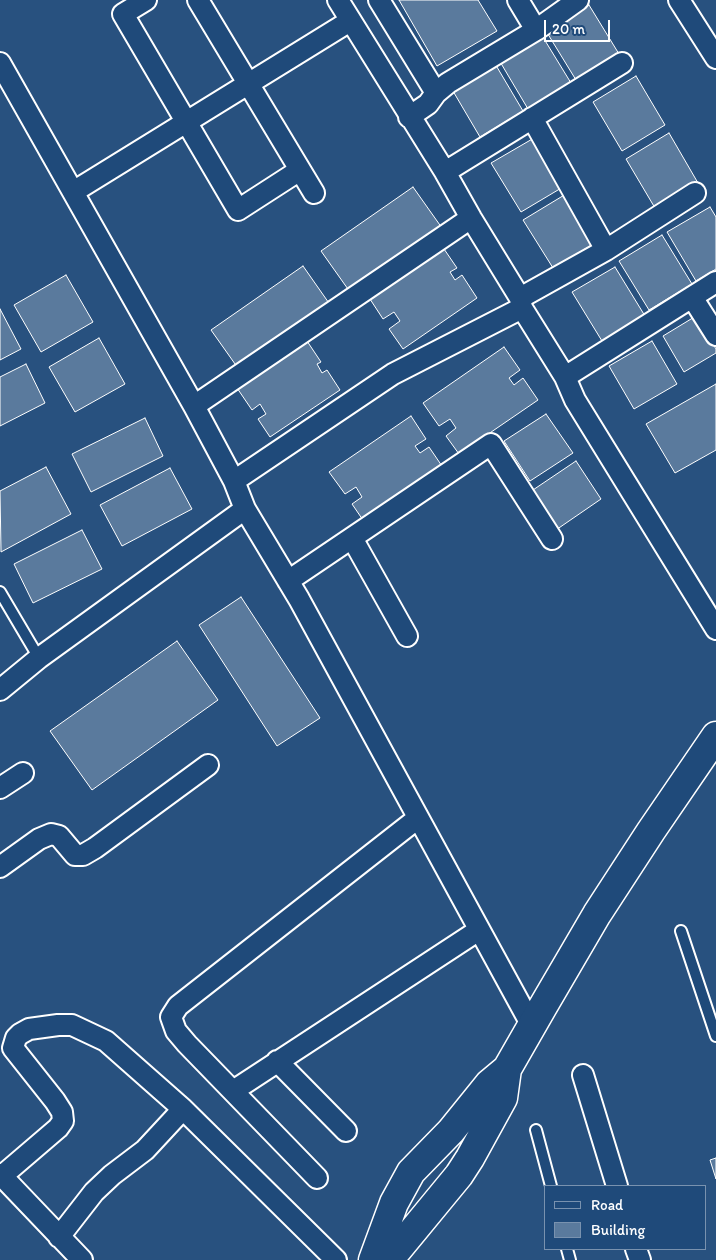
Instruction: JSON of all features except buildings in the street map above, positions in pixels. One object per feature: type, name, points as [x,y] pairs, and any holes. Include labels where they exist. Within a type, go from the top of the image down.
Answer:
[{"type":"street","points":[[146,0],[123,14],[238,210],[300,170]]},
{"type":"street","points":[[198,0],[314,193]]},
{"type":"street","points":[[338,0],[409,117],[445,172],[565,378],[575,400],[716,630]]},
{"type":"street","points":[[379,0],[436,93]]},
{"type":"street","points":[[518,0],[536,30]]},
{"type":"street","points":[[409,117],[428,104],[436,93],[448,83],[536,30],[578,0]]},
{"type":"street","points":[[679,0],[716,58]]},
{"type":"street","points":[[73,192],[350,21]]},
{"type":"street","points":[[0,63],[194,406],[234,481],[245,509],[288,581],[532,1026]]},
{"type":"street","points":[[445,172],[622,63]]},
{"type":"street","points":[[532,118],[606,250]]},
{"type":"street","points":[[234,481],[393,374],[521,303],[695,193]]},
{"type":"street","points":[[194,406],[471,218]]},
{"type":"street","points":[[565,378],[716,282]]},
{"type":"street","points":[[692,297],[716,335]]},
{"type":"street","points":[[288,581],[491,444],[552,540]]},
{"type":"street","points":[[0,690],[39,658],[245,509]]},
{"type":"street","points":[[352,538],[407,636]]},
{"type":"street","points":[[389,1260],[459,1175],[470,1158],[503,1098],[507,1070],[597,914],[716,736]]},
{"type":"street","points":[[0,867],[39,839],[51,834],[59,836],[75,855],[83,855],[208,765]]},
{"type":"street","points":[[0,788],[23,773]]},
{"type":"street","points":[[317,1178],[176,1031],[171,1017],[178,1006],[418,818]]},
{"type":"street","points":[[233,1091],[479,930]]},
{"type":"street","points":[[82,1260],[1,1175],[58,1128],[63,1121],[62,1112],[55,1101],[13,1048],[16,1038],[29,1029],[72,1025],[106,1041],[183,1109],[336,1260]]},
{"type":"street","points":[[277,1061],[346,1132]]},
{"type":"street","points":[[373,1260],[394,1203],[412,1172],[451,1130],[489,1084],[507,1070]]},
{"type":"street","points":[[583,1074],[617,1185]]},
{"type":"street","points":[[59,1237],[94,1192],[112,1175],[145,1150],[183,1109]]},
{"type":"lane","points":[[0,592],[39,658]]},
{"type":"lane","points":[[681,931],[716,1036]]},
{"type":"lane","points":[[536,1130],[551,1185]]}]
